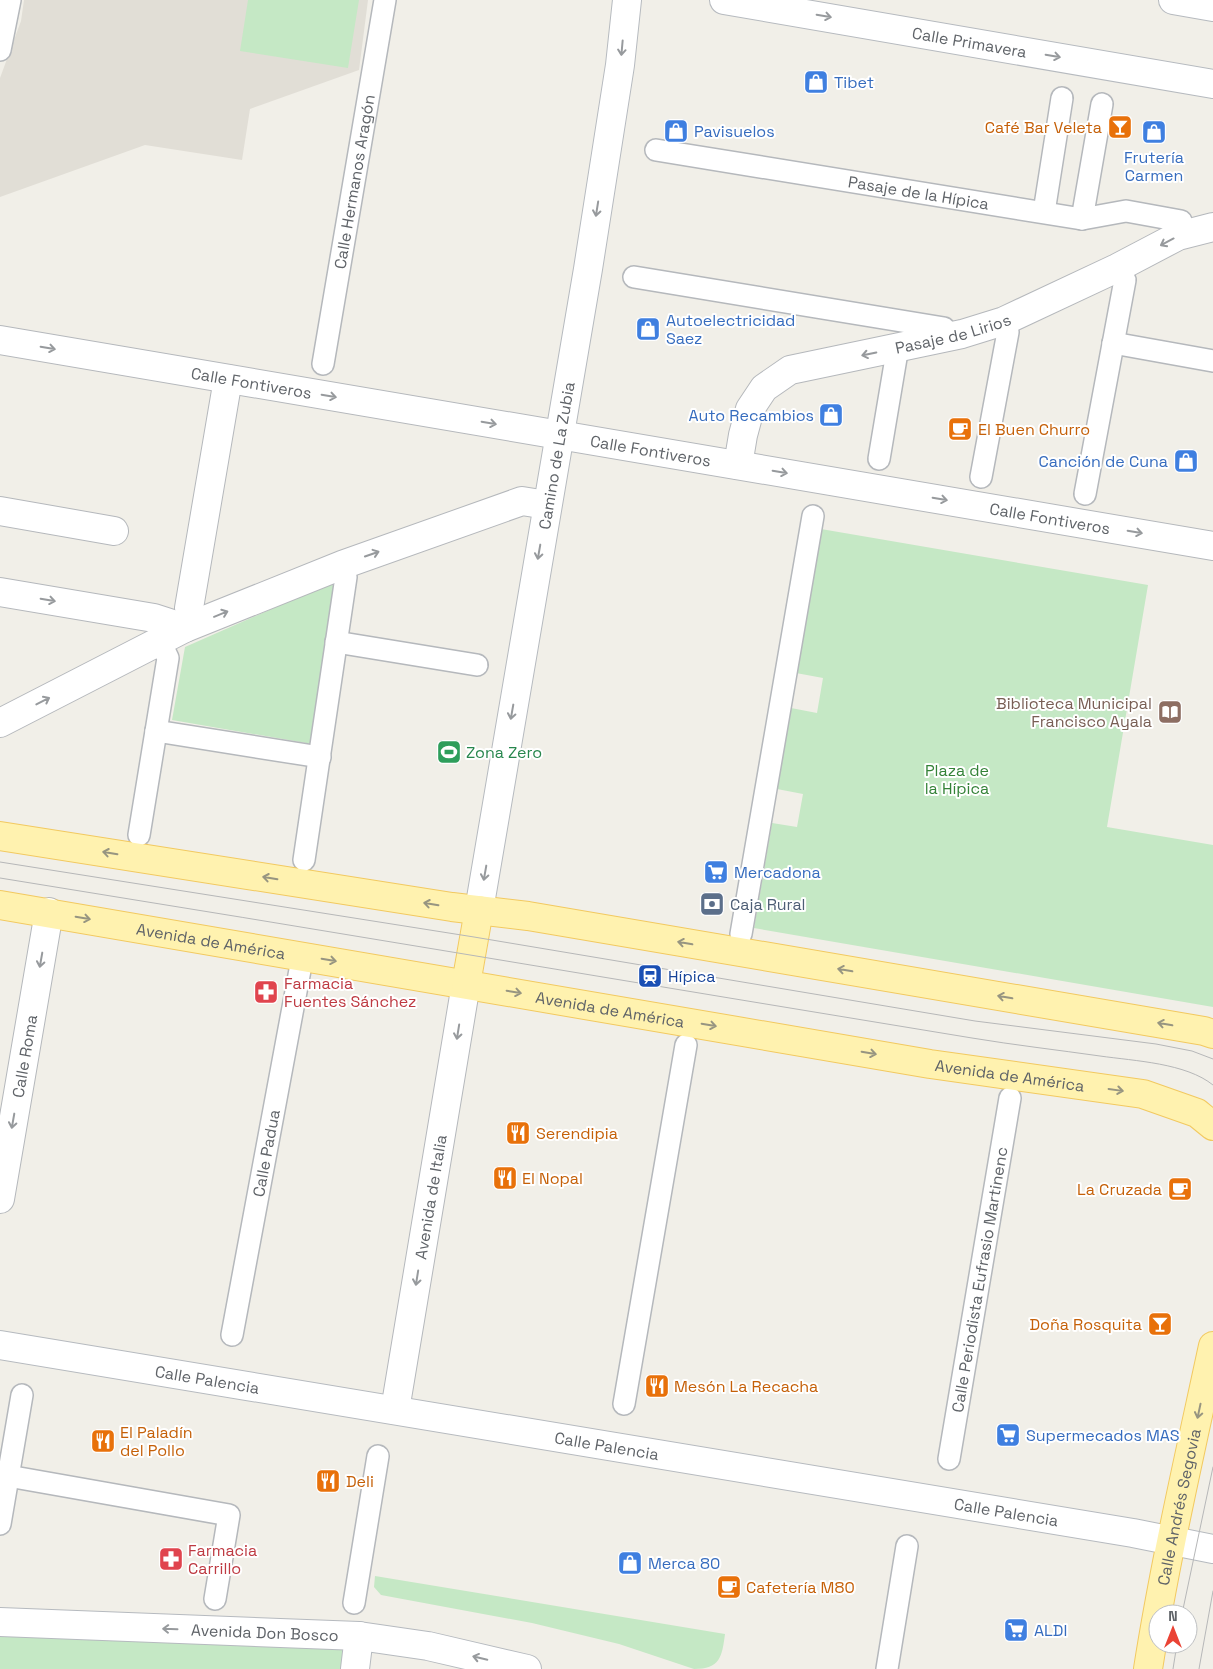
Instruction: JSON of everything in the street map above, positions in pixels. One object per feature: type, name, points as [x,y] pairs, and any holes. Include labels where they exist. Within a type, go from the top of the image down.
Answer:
[{"type":"main road","points":[[0,836],[452,907],[528,916],[1195,1029],[1213,1034]]},
{"type":"main road","name":"Avenida de América","points":[[0,905],[930,1064],[1143,1094],[1197,1113],[1213,1126]]},
{"type":"main road","points":[[466,984],[479,910]]},
{"type":"main road","points":[[1143,1094],[1213,1099]]},
{"type":"main road","name":"Calle Andrés Segovia","points":[[1148,1669],[1155,1624],[1213,1346]]},
{"type":"street","points":[[1,45],[10,0]]},
{"type":"street","name":"Calle Hermanos Aragón","points":[[323,364],[385,0]]},
{"type":"street","name":"Camino de La Zubia","points":[[479,910],[560,435],[620,65],[627,0]]},
{"type":"street","name":"Calle Primavera","points":[[724,0],[775,4],[1213,84]]},
{"type":"street","points":[[1173,0],[1213,7]]},
{"type":"street","points":[[1044,212],[1062,98]]},
{"type":"street","points":[[1082,219],[1102,104]]},
{"type":"street","name":"Pasaje de la Hípica","points":[[656,150],[1082,219],[1126,211],[1181,221]]},
{"type":"street","name":"Pasaje de Lirios","points":[[738,465],[750,409],[764,388],[790,370],[962,334],[1004,321],[1117,268],[1178,236],[1213,227]]},
{"type":"street","name":"Pasaje de Lirios","points":[[634,277],[944,328]]},
{"type":"street","name":"Calle Fontiveros","points":[[1085,494],[1125,280]]},
{"type":"street","name":"Calle Fontiveros","points":[[981,476],[1008,332]]},
{"type":"street","name":"Calle Fontiveros","points":[[0,340],[1213,546]]},
{"type":"street","points":[[1113,343],[1213,360]]},
{"type":"street","points":[[879,459],[896,358]]},
{"type":"street","points":[[0,723],[160,641],[187,618],[228,379]]},
{"type":"street","points":[[0,592],[154,618],[187,618],[522,501],[547,505]]},
{"type":"street","points":[[0,512],[114,531]]},
{"type":"street","points":[[741,934],[813,516]]},
{"type":"street","points":[[304,860],[346,577],[342,565]]},
{"type":"street","points":[[139,835],[168,658],[160,641]]},
{"type":"street","points":[[336,642],[477,665]]},
{"type":"street","points":[[156,731],[320,757]]},
{"type":"street","name":"Calle Roma","points":[[0,1199],[49,912]]},
{"type":"street","name":"Calle Padua","points":[[232,1335],[300,970]]},
{"type":"street","name":"Avenida de Italia","points":[[395,1410],[466,984]]},
{"type":"street","points":[[624,1404],[686,1045]]},
{"type":"street","name":"Calle Periodista Eufrasio Martinenc","points":[[949,1459],[1010,1098]]},
{"type":"street","name":"Calle Palencia","points":[[0,1345],[1172,1540],[1213,1549]]},
{"type":"street","points":[[0,1524],[22,1395]]},
{"type":"street","points":[[354,1603],[378,1456]]},
{"type":"street","points":[[8,1476],[228,1515],[215,1600]]},
{"type":"street","points":[[887,1669],[907,1546]]},
{"type":"street","name":"Avenida Don Bosco","points":[[0,1622],[359,1636],[428,1646],[527,1669]]},
{"type":"street","points":[[355,1669],[359,1636]]},
{"type":"shaded area","points":[[24,0],[368,0],[359,70],[250,109],[242,160],[145,145],[0,197],[0,78],[21,21]]},
{"type":"green space","points":[[248,0],[359,0],[348,68],[240,51]]},
{"type":"green space","name":"Plaza de la Hípica","points":[[821,529],[1148,585],[1107,827],[1213,845],[1213,1007],[754,928],[772,823],[797,827],[803,794],[777,789],[791,708],[817,713],[823,678],[796,673]]},
{"type":"green space","points":[[335,581],[312,744],[172,720],[185,647]]},
{"type":"green space","points":[[375,1576],[725,1634],[723,1649],[714,1664],[709,1667],[694,1669],[619,1644],[532,1623],[381,1595],[374,1587]]},
{"type":"green space","points":[[0,1634],[340,1648],[349,1658],[348,1669],[0,1669]]},
{"type":"tram line","points":[[0,862],[474,937],[975,1021],[1156,1044],[1192,1051],[1213,1059]]},
{"type":"tram line","points":[[0,878],[972,1038],[1160,1064],[1189,1072],[1213,1085]]},
{"type":"tram line","points":[[1184,1604],[1213,1467]]},
{"type":"tram line","points":[[1199,1669],[1213,1591]]},
{"type":"tram line","points":[[1173,1669],[1175,1654]]},
{"type":"place","name":"Tibet","points":[[816,82]]},
{"type":"place","name":"Café Bar Veleta","points":[[1120,127]]},
{"type":"place","name":"Pavisuelos","points":[[676,131]]},
{"type":"place","name":"Frutería Carmen","points":[[1154,132]]},
{"type":"place","name":"Autoelectricidad Saez","points":[[648,329]]},
{"type":"place","name":"Auto Recambios","points":[[831,415]]},
{"type":"place","name":"El Buen Churro","points":[[960,429]]},
{"type":"place","name":"Canción de Cuna","points":[[1186,461]]},
{"type":"place","name":"Biblioteca Municipal Francisco Ayala","points":[[1170,712]]},
{"type":"place","name":"Zona Zero","points":[[449,752]]},
{"type":"place","name":"Mercadona","points":[[716,872]]},
{"type":"place","name":"Caja Rural","points":[[712,904]]},
{"type":"place","name":"Hípica","points":[[650,976]]},
{"type":"place","name":"Farmacia Fuentes Sánchez","points":[[266,992]]},
{"type":"place","name":"Serendipia","points":[[518,1133]]},
{"type":"place","name":"El Nopal","points":[[505,1178]]},
{"type":"place","name":"La Cruzada","points":[[1180,1189]]},
{"type":"place","name":"Doña Rosquita","points":[[1160,1324]]},
{"type":"place","name":"Mesón La Recacha","points":[[657,1386]]},
{"type":"place","name":"Supermecados MAS","points":[[1008,1435]]},
{"type":"place","name":"El Paladín del Pollo","points":[[103,1441]]},
{"type":"place","name":"Deli","points":[[328,1481]]},
{"type":"place","name":"Farmacia Carrillo","points":[[171,1559]]},
{"type":"place","name":"Merca 80","points":[[630,1563]]},
{"type":"place","name":"Cafetería M80","points":[[729,1587]]},
{"type":"place","name":"ALDI","points":[[1016,1630]]}]
